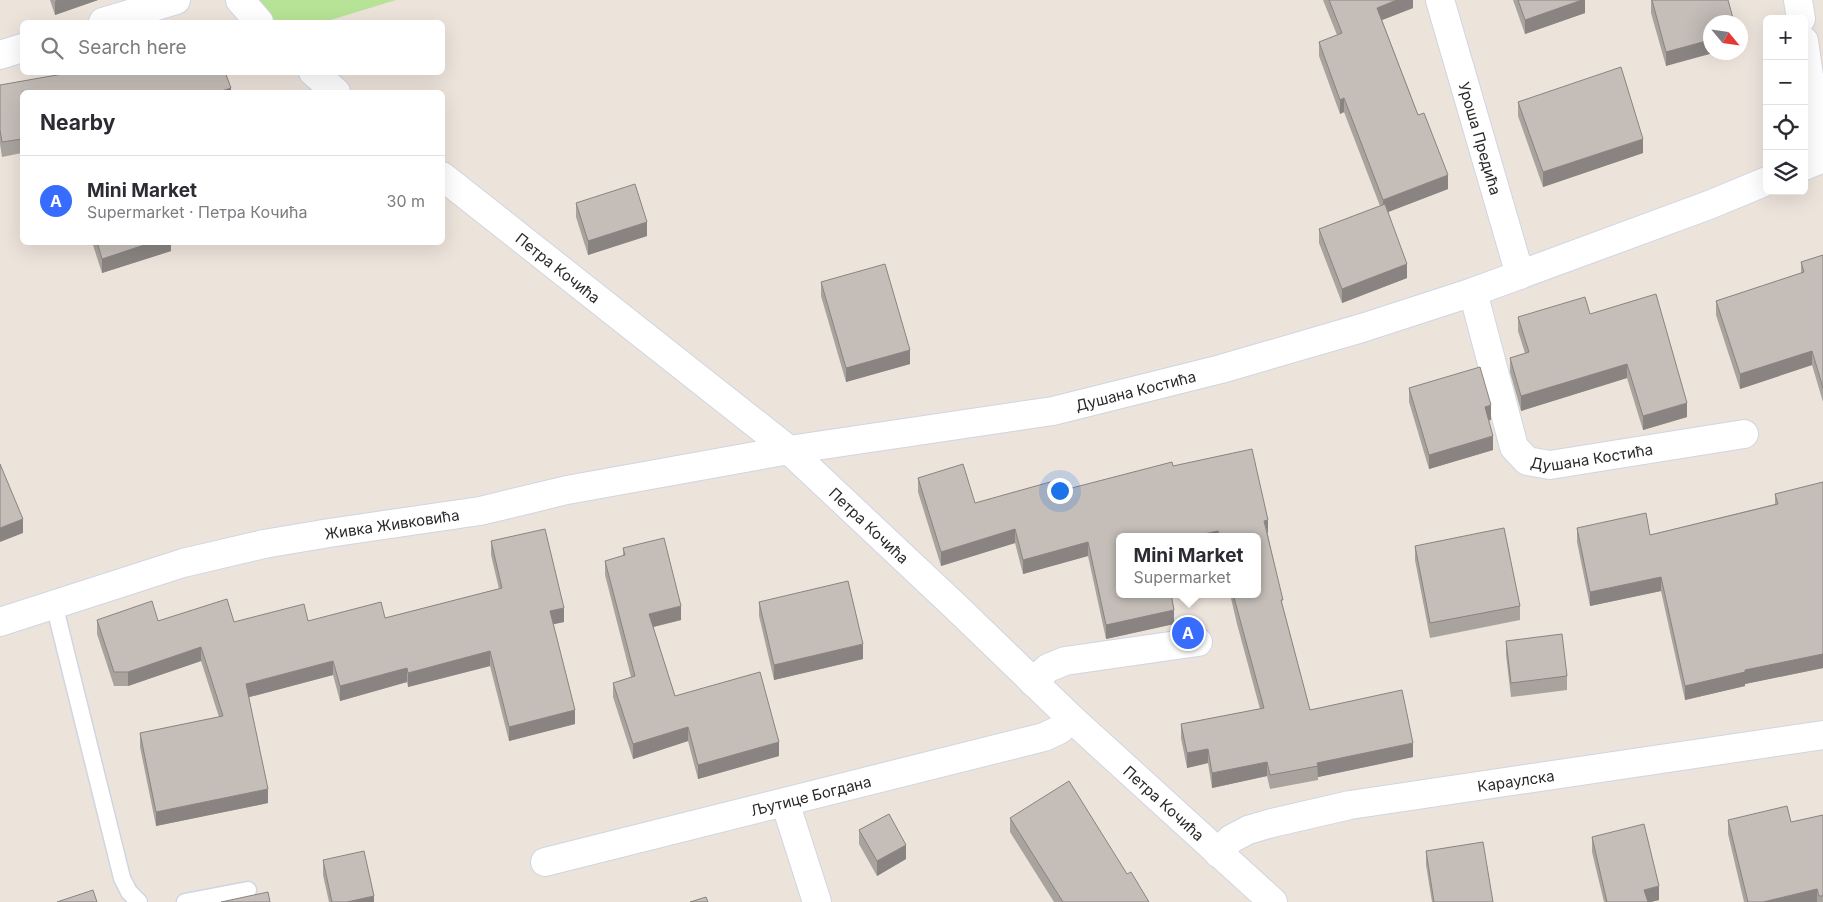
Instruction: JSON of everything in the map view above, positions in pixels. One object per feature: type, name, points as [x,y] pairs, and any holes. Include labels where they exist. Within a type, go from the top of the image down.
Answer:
[{"type":"street","points":[[110,20],[176,0]]},
{"type":"street","points":[[240,0],[257,20]]},
{"type":"street","name":"Уроша Предића","points":[[1440,0],[1520,275]]},
{"type":"street","points":[[1798,0],[1800,15]]},
{"type":"street","points":[[0,54],[20,49]]},
{"type":"street","points":[[1806,60],[1816,161]]},
{"type":"street","points":[[316,75],[334,90]]},
{"type":"street","name":"Петра Кочића","points":[[445,178],[789,450],[1072,719],[1272,902]]},
{"type":"street","name":"Душана Костића","points":[[789,450],[1053,411],[1230,366],[1362,328],[1473,292],[1709,205],[1763,183]]},
{"type":"street","name":"Душана Костића","points":[[1473,292],[1514,447],[1527,461],[1550,465],[1744,434]]},
{"type":"street","name":"Живка Живковића","points":[[0,622],[183,563],[264,544],[480,512],[566,490],[789,450]]},
{"type":"street","points":[[1033,682],[1048,668],[1065,661],[1198,642]]},
{"type":"street","name":"Љутице Богдана","points":[[545,862],[1044,737],[1058,730],[1072,719]]},
{"type":"street","name":"Караулска","points":[[1218,853],[1231,839],[1248,830],[1350,805],[1823,735]]},
{"type":"street","points":[[786,802],[817,902]]},
{"type":"lane","points":[[54,604],[122,878],[129,892],[139,902]]},
{"type":"lane","points":[[185,902],[248,890]]},
{"type":"green space","points":[[240,0],[396,0],[331,20],[257,20]]},
{"type":"building","points":[[1329,0],[1397,0],[1377,8],[1418,115],[1424,113],[1448,175],[1383,200],[1344,98],[1340,100],[1319,42],[1342,33]]},
{"type":"building","points":[[1518,0],[1582,0],[1525,20]]},
{"type":"building","points":[[1652,0],[1728,0],[1732,15],[1703,15],[1703,42],[1666,52]]},
{"type":"building","points":[[1621,67],[1643,139],[1543,172],[1518,102]]},
{"type":"building","points":[[58,75],[226,75],[231,88],[225,90],[20,90],[20,139],[2,142],[0,130],[0,85]]},
{"type":"building","points":[[635,184],[647,222],[588,241],[576,203]]},
{"type":"building","points":[[1385,204],[1407,264],[1342,289],[1319,229]]},
{"type":"building","points":[[98,245],[144,245],[102,259]]},
{"type":"building","points":[[1823,255],[1823,388],[1812,351],[1740,374],[1716,301],[1804,272],[1801,262]]},
{"type":"building","points":[[885,264],[910,350],[846,368],[821,282]]},
{"type":"building","points":[[1656,294],[1687,403],[1643,416],[1627,364],[1521,396],[1510,358],[1529,352],[1518,317],[1585,297],[1590,314]]},
{"type":"building","points":[[1480,367],[1491,405],[1485,407],[1493,436],[1429,455],[1409,388]]},
{"type":"building","points":[[1252,449],[1268,520],[1264,521],[1283,600],[1281,600],[1310,710],[1402,690],[1413,743],[1317,763],[1318,766],[1270,775],[1267,762],[1212,773],[1208,749],[1187,753],[1181,724],[1264,708],[1234,598],[1261,598],[1261,533],[1219,533],[1218,531],[1209,533],[1116,533],[1116,598],[1172,598],[1174,610],[1106,625],[1088,542],[1023,560],[1015,529],[941,552],[918,478],[963,464],[975,503],[1061,479],[1064,490],[1172,462],[1173,466]]},
{"type":"building","points":[[0,464],[23,519],[0,528]]},
{"type":"building","points":[[1823,482],[1823,654],[1745,670],[1745,672],[1685,686],[1661,577],[1590,592],[1577,528],[1646,513],[1650,535],[1778,504],[1775,494]]},
{"type":"building","points":[[1504,528],[1520,606],[1430,623],[1415,546]]},
{"type":"building","points":[[545,529],[564,608],[550,611],[575,710],[509,727],[490,651],[408,673],[407,668],[340,686],[333,661],[246,684],[268,789],[156,812],[140,733],[223,716],[201,647],[128,672],[114,672],[97,620],[152,601],[158,621],[227,599],[234,622],[304,604],[308,621],[381,602],[385,618],[502,588],[491,541]]},
{"type":"building","points":[[664,538],[681,606],[649,614],[675,696],[760,672],[779,742],[698,765],[688,727],[633,744],[613,683],[635,676],[605,561],[625,555],[623,548]]},
{"type":"building","points":[[848,581],[863,644],[774,665],[759,602]]},
{"type":"building","points":[[1562,634],[1567,676],[1511,683],[1506,641]]},
{"type":"building","points":[[1069,781],[1127,874],[1131,872],[1149,902],[1063,902],[1010,818]]},
{"type":"building","points":[[1787,806],[1791,822],[1823,815],[1823,896],[1819,896],[1817,889],[1763,902],[1748,902],[1728,820]]},
{"type":"building","points":[[889,814],[906,845],[877,861],[859,830]]},
{"type":"building","points":[[1644,824],[1659,886],[1644,890],[1648,902],[1607,902],[1592,837]]},
{"type":"building","points":[[1483,842],[1493,902],[1434,902],[1426,851]]},
{"type":"building","points":[[364,851],[374,896],[347,902],[332,902],[323,860]]},
{"type":"building","points":[[93,890],[97,902],[57,902]]},
{"type":"building","points":[[268,892],[270,902],[221,902]]},
{"type":"building","points":[[706,897],[708,902],[690,902]]},
{"type":"place","name":"Mini Market","points":[[1188,633]]}]
